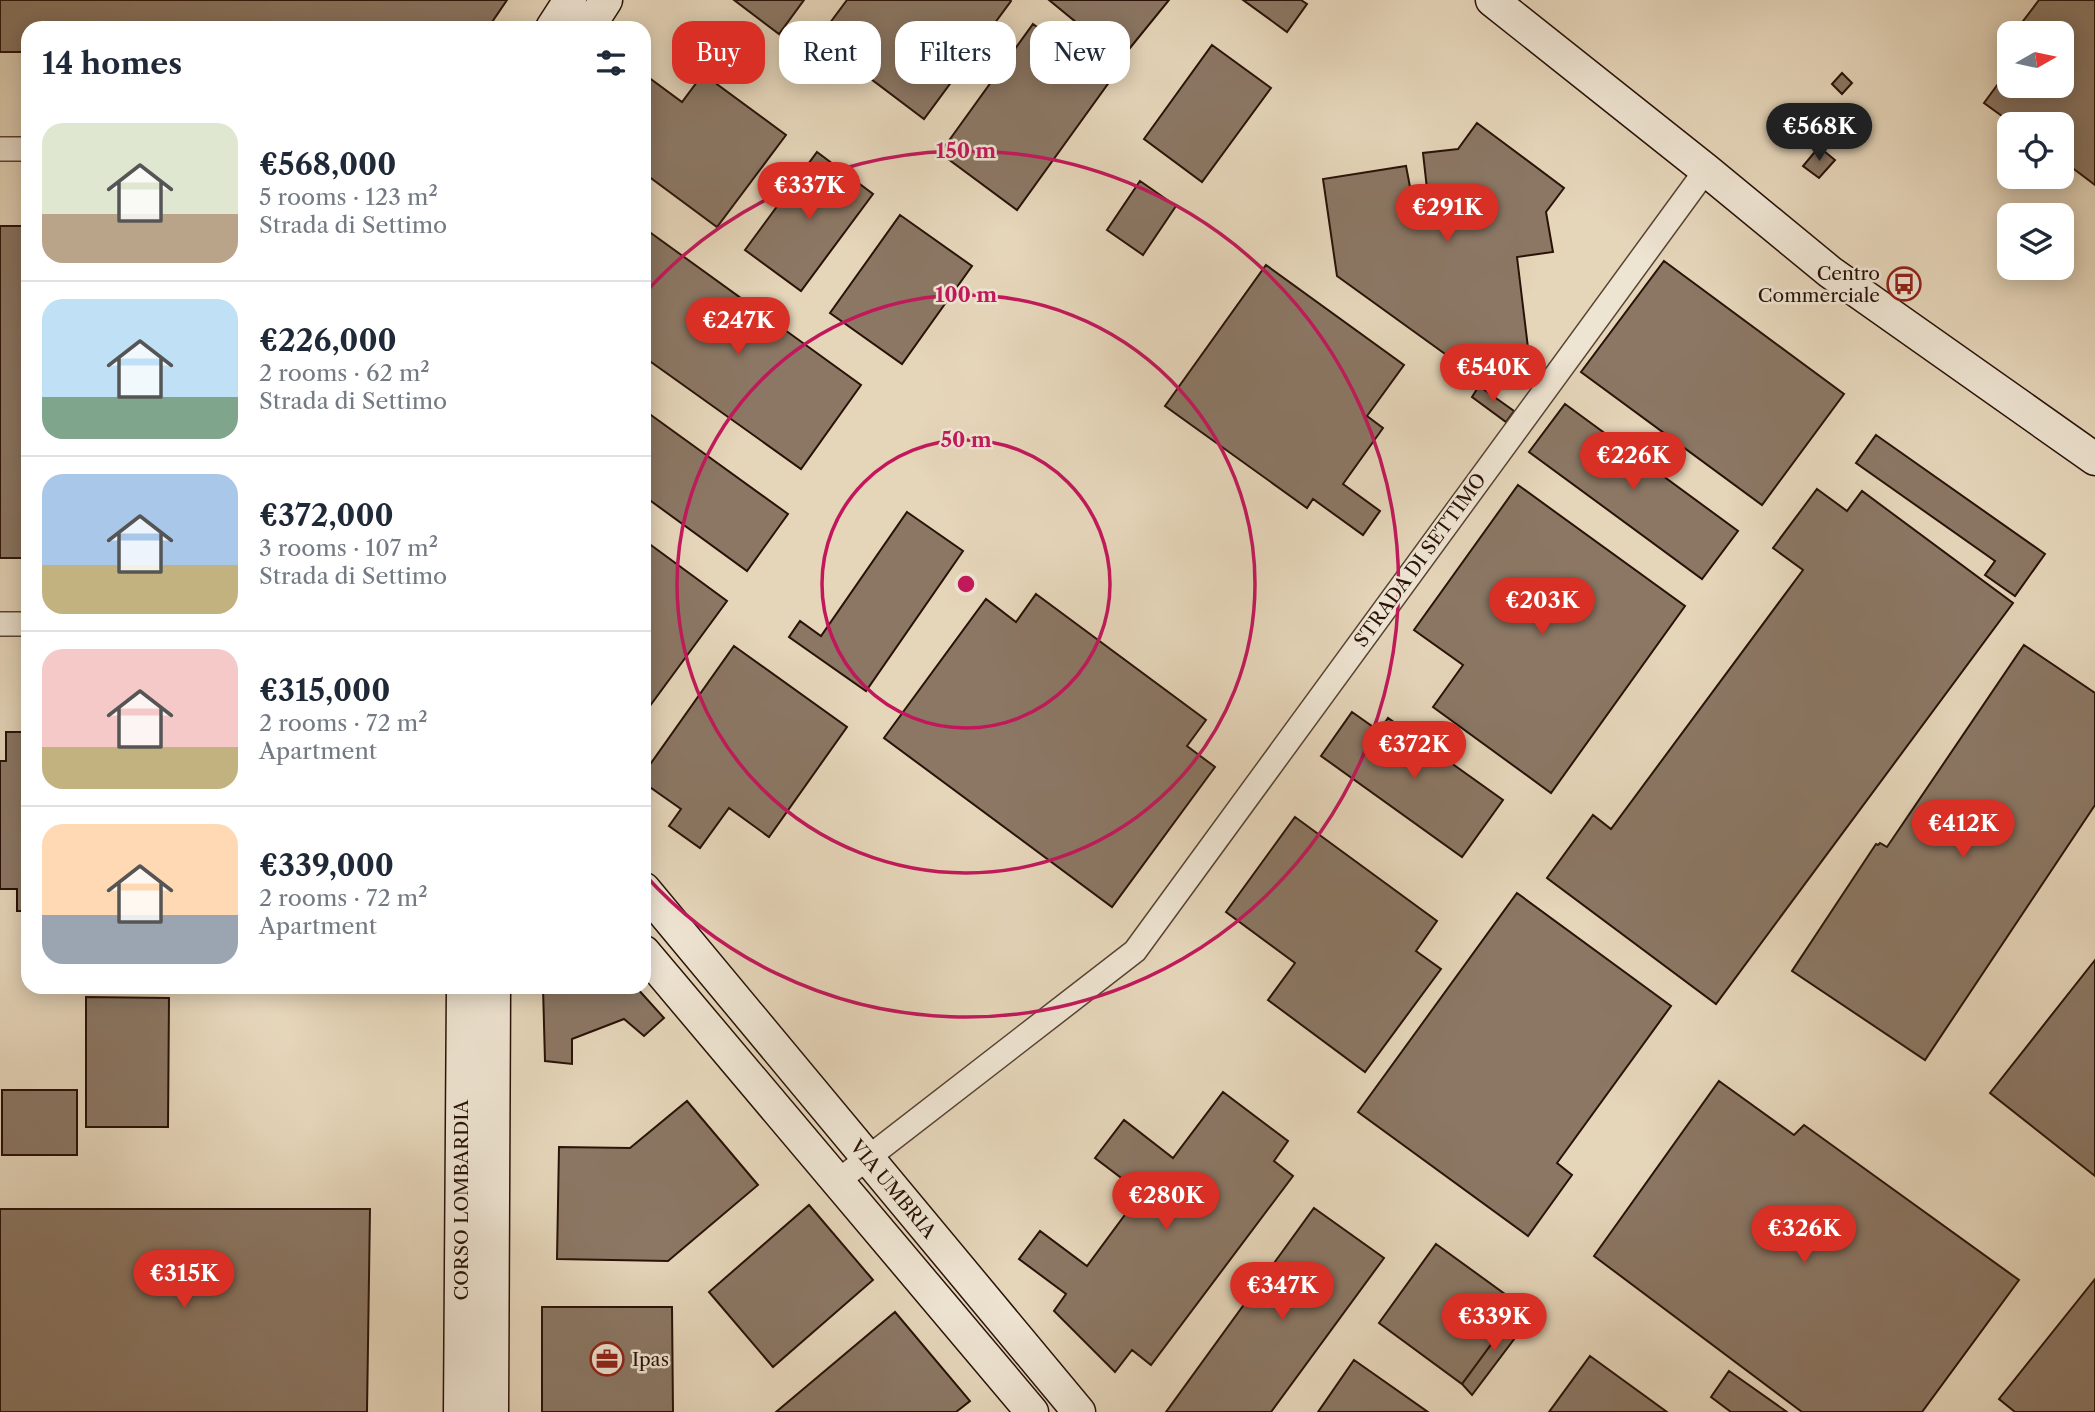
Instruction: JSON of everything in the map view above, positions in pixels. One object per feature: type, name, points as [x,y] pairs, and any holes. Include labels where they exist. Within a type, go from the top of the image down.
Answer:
[{"type":"street","points":[[556,21],[570,0]]},
{"type":"street","points":[[592,21],[606,0]]},
{"type":"street","points":[[1492,0],[1830,272],[2095,459]]},
{"type":"street","points":[[0,149],[21,149]]},
{"type":"street","name":"STRADA DI SETTIMO","points":[[838,1181],[1135,951],[1706,170]]},
{"type":"street","points":[[0,624],[21,624]]},
{"type":"street","name":"VIA UMBRIA","points":[[651,898],[1079,1412]]},
{"type":"street","name":"VIA UMBRIA","points":[[651,960],[1032,1412]]},
{"type":"street","points":[[682,995],[708,967]]},
{"type":"street","name":"CORSO LOMBARDIA","points":[[460,1412],[463,994]]},
{"type":"street","name":"CORSO LOMBARDIA","points":[[492,1412],[494,994]]},
{"type":"building","points":[[0,0],[507,0],[493,21],[21,21],[21,52],[0,52]]},
{"type":"building","points":[[734,0],[804,0],[789,21],[779,21],[779,34]]},
{"type":"building","points":[[847,0],[1011,1],[996,21],[895,21],[895,84],[950,84],[924,119],[878,84],[881,84],[881,21],[831,21]]},
{"type":"building","points":[[1049,0],[1169,0],[1130,48],[1130,21],[1075,21]]},
{"type":"building","points":[[1243,0],[1301,0],[1307,4],[1287,32]]},
{"type":"building","points":[[2039,0],[2095,0],[2095,185],[2074,169],[2074,112],[1997,112],[1984,103],[1997,85],[1997,98],[2074,98],[2074,21],[2023,21]]},
{"type":"building","points":[[1030,28],[1030,84],[1108,84],[1017,210],[940,153],[990,84],[1016,84],[1016,48]]},
{"type":"building","points":[[1212,45],[1271,88],[1202,182],[1144,139]]},
{"type":"building","points":[[1842,73],[1852,83],[1842,94],[1832,84]]},
{"type":"building","points":[[651,79],[682,102],[696,84],[717,84],[786,135],[717,227],[651,178]]},
{"type":"building","points":[[1477,123],[1564,188],[1546,212],[1553,252],[1517,257],[1529,356],[1459,364],[1337,276],[1323,179],[1406,166],[1411,192],[1427,189],[1423,153],[1458,149]]},
{"type":"building","points":[[1819,147],[1835,160],[1819,178],[1803,166]]},
{"type":"building","points":[[817,152],[873,194],[801,291],[745,250]]},
{"type":"building","points":[[1140,181],[1176,206],[1143,255],[1107,230]]},
{"type":"building","points":[[900,215],[972,266],[902,364],[830,313]]},
{"type":"building","points":[[0,226],[21,226],[21,558],[0,558]]},
{"type":"building","points":[[651,233],[861,385],[801,469],[651,362]]},
{"type":"building","points":[[1664,261],[1844,394],[1762,505],[1581,372]]},
{"type":"building","points":[[1266,265],[1404,365],[1367,416],[1383,428],[1343,484],[1380,511],[1363,535],[1313,499],[1307,508],[1165,406]]},
{"type":"building","points":[[1479,386],[1514,411],[1506,422],[1472,397]]},
{"type":"building","points":[[1565,404],[1738,531],[1702,579],[1529,452]]},
{"type":"building","points":[[651,415],[788,514],[747,571],[651,501]]},
{"type":"building","points":[[1876,435],[2045,554],[2015,596],[1985,575],[1995,561],[1856,463]]},
{"type":"building","points":[[1518,485],[1685,606],[1551,793],[1433,707],[1463,665],[1414,630]]},
{"type":"building","points":[[1817,489],[1847,511],[1862,491],[2013,603],[1716,1004],[1547,878],[1593,815],[1611,829],[1803,570],[1773,548]]},
{"type":"building","points":[[907,512],[963,551],[866,691],[789,637],[800,621],[821,636]]},
{"type":"building","points":[[651,545],[727,601],[651,704]]},
{"type":"building","points":[[1036,594],[1206,720],[1187,746],[1215,767],[1112,907],[884,738],[986,599],[1016,622]]},
{"type":"building","points":[[2024,645],[2095,693],[2095,805],[1925,1060],[1792,971],[1876,844],[1887,847]]},
{"type":"building","points":[[734,646],[847,727],[769,837],[729,808],[700,848],[669,826],[681,809],[651,788],[651,763]]},
{"type":"building","points":[[1352,712],[1379,731],[1388,718],[1503,800],[1462,857],[1321,756]]},
{"type":"building","points":[[6,732],[21,732],[21,911],[17,911],[17,889],[0,889],[0,761],[6,761]]},
{"type":"building","points":[[1295,817],[1437,921],[1416,951],[1441,969],[1365,1072],[1268,1000],[1295,963],[1226,912]]},
{"type":"building","points":[[1517,893],[1671,1006],[1557,1163],[1572,1175],[1528,1236],[1358,1112]]},
{"type":"building","points":[[2095,960],[2095,1176],[1990,1093]]},
{"type":"building","points":[[543,994],[642,994],[664,1018],[644,1036],[624,1019],[572,1039],[572,1064],[545,1061]]},
{"type":"building","points":[[86,997],[169,998],[168,1127],[86,1127]]},
{"type":"building","points":[[1719,1081],[1794,1135],[1804,1125],[2019,1280],[1922,1412],[1802,1412],[1594,1256]]},
{"type":"building","points":[[2,1090],[77,1090],[77,1155],[2,1155]]},
{"type":"building","points":[[1223,1092],[1288,1141],[1274,1161],[1293,1176],[1151,1365],[1132,1350],[1115,1372],[1054,1311],[1066,1294],[1019,1259],[1040,1231],[1087,1266],[1141,1193],[1095,1158],[1124,1120],[1173,1158]]},
{"type":"building","points":[[687,1101],[758,1185],[668,1261],[557,1259],[559,1147],[630,1148]]},
{"type":"building","points":[[809,1205],[873,1280],[773,1367],[709,1292]]},
{"type":"building","points":[[1314,1208],[1384,1258],[1271,1412],[1166,1412]]},
{"type":"building","points":[[0,1209],[370,1209],[367,1412],[0,1412]]},
{"type":"building","points":[[1436,1244],[1520,1305],[1462,1384],[1379,1323]]},
{"type":"building","points":[[2095,1279],[2095,1412],[2015,1412],[1999,1399]]},
{"type":"building","name":"Ipas","points":[[542,1307],[672,1307],[673,1412],[542,1412]]},
{"type":"building","points":[[895,1312],[970,1401],[956,1412],[776,1412]]},
{"type":"building","points":[[1515,1312],[1527,1322],[1472,1395],[1462,1384]]},
{"type":"building","points":[[1590,1356],[1667,1412],[1549,1412]]},
{"type":"building","points":[[1354,1360],[1428,1412],[1318,1412]]},
{"type":"building","points":[[1729,1371],[1787,1412],[1731,1412],[1711,1397]]},
{"type":"place","name":"Centro Commerciale","points":[[1904,284]]},
{"type":"place","name":"Ipas","points":[[607,1359]]}]
